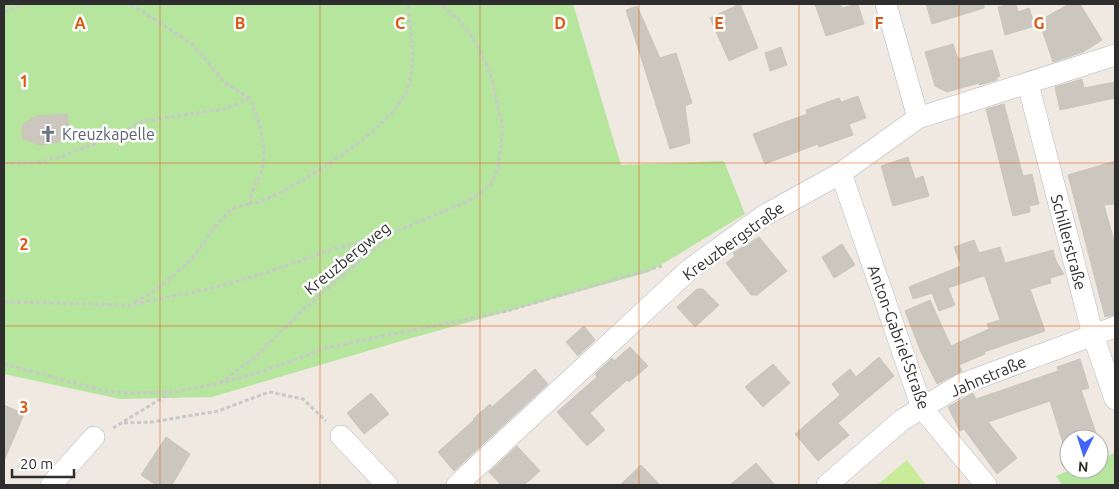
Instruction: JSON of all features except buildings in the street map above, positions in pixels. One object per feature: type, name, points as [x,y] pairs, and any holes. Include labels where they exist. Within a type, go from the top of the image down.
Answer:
[{"type":"street","points":[[886,4],[918,118]]},
{"type":"street","name":"Kreuzbergstraße","points":[[457,485],[690,269],[765,215],[841,173],[918,118],[1115,55]]},
{"type":"street","name":"Schillerstraße","points":[[1028,84],[1093,335],[1115,399]]},
{"type":"street","name":"Anton-Gabriel-Straße","points":[[841,173],[922,408],[986,485]]},
{"type":"street","name":"Jahnstraße","points":[[827,485],[902,420],[962,384],[1115,327]]},
{"type":"street","points":[[341,436],[387,485]]},
{"type":"street","points":[[51,485],[94,437]]},
{"type":"path","points":[[4,12],[22,4]]},
{"type":"path","points":[[131,4],[192,44],[224,82],[249,98],[258,115],[264,155],[262,172],[250,198],[251,204]]},
{"type":"path","points":[[130,305],[145,297],[173,276],[194,256],[220,221],[234,208],[268,199],[322,167],[372,133],[387,120],[408,88],[412,65],[408,4]]},
{"type":"path","name":"Kreuzbergweg","points":[[218,384],[255,357],[304,310],[392,233],[466,202],[491,184],[498,168],[503,128],[490,72],[476,43],[459,20],[441,4]]},
{"type":"path","points":[[4,163],[35,163],[58,158],[109,138],[143,121],[225,109],[249,98]]},
{"type":"path","points":[[4,302],[130,305],[213,288],[265,273],[333,249],[392,233]]},
{"type":"path","name":"Kreuzbergweg","points":[[94,437],[123,423],[172,392],[218,384],[266,370],[329,347],[507,311],[664,265],[690,269]]},
{"type":"path","points":[[4,364],[105,390],[127,393],[172,392]]},
{"type":"path","points":[[123,423],[152,422],[218,411],[269,392],[303,399],[341,436]]},
{"type":"green space","points":[[4,4],[573,4],[621,165],[724,161],[745,214],[649,272],[408,339],[212,397],[120,399],[4,374]]},
{"type":"green space","points":[[1115,453],[1115,485],[1062,485],[1056,476],[1059,475],[1059,479],[1109,479],[1109,455]]},
{"type":"green space","points":[[907,460],[926,485],[877,485]]},
{"type":"place","name":"Kreuzkapelle","points":[[48,134]]}]
